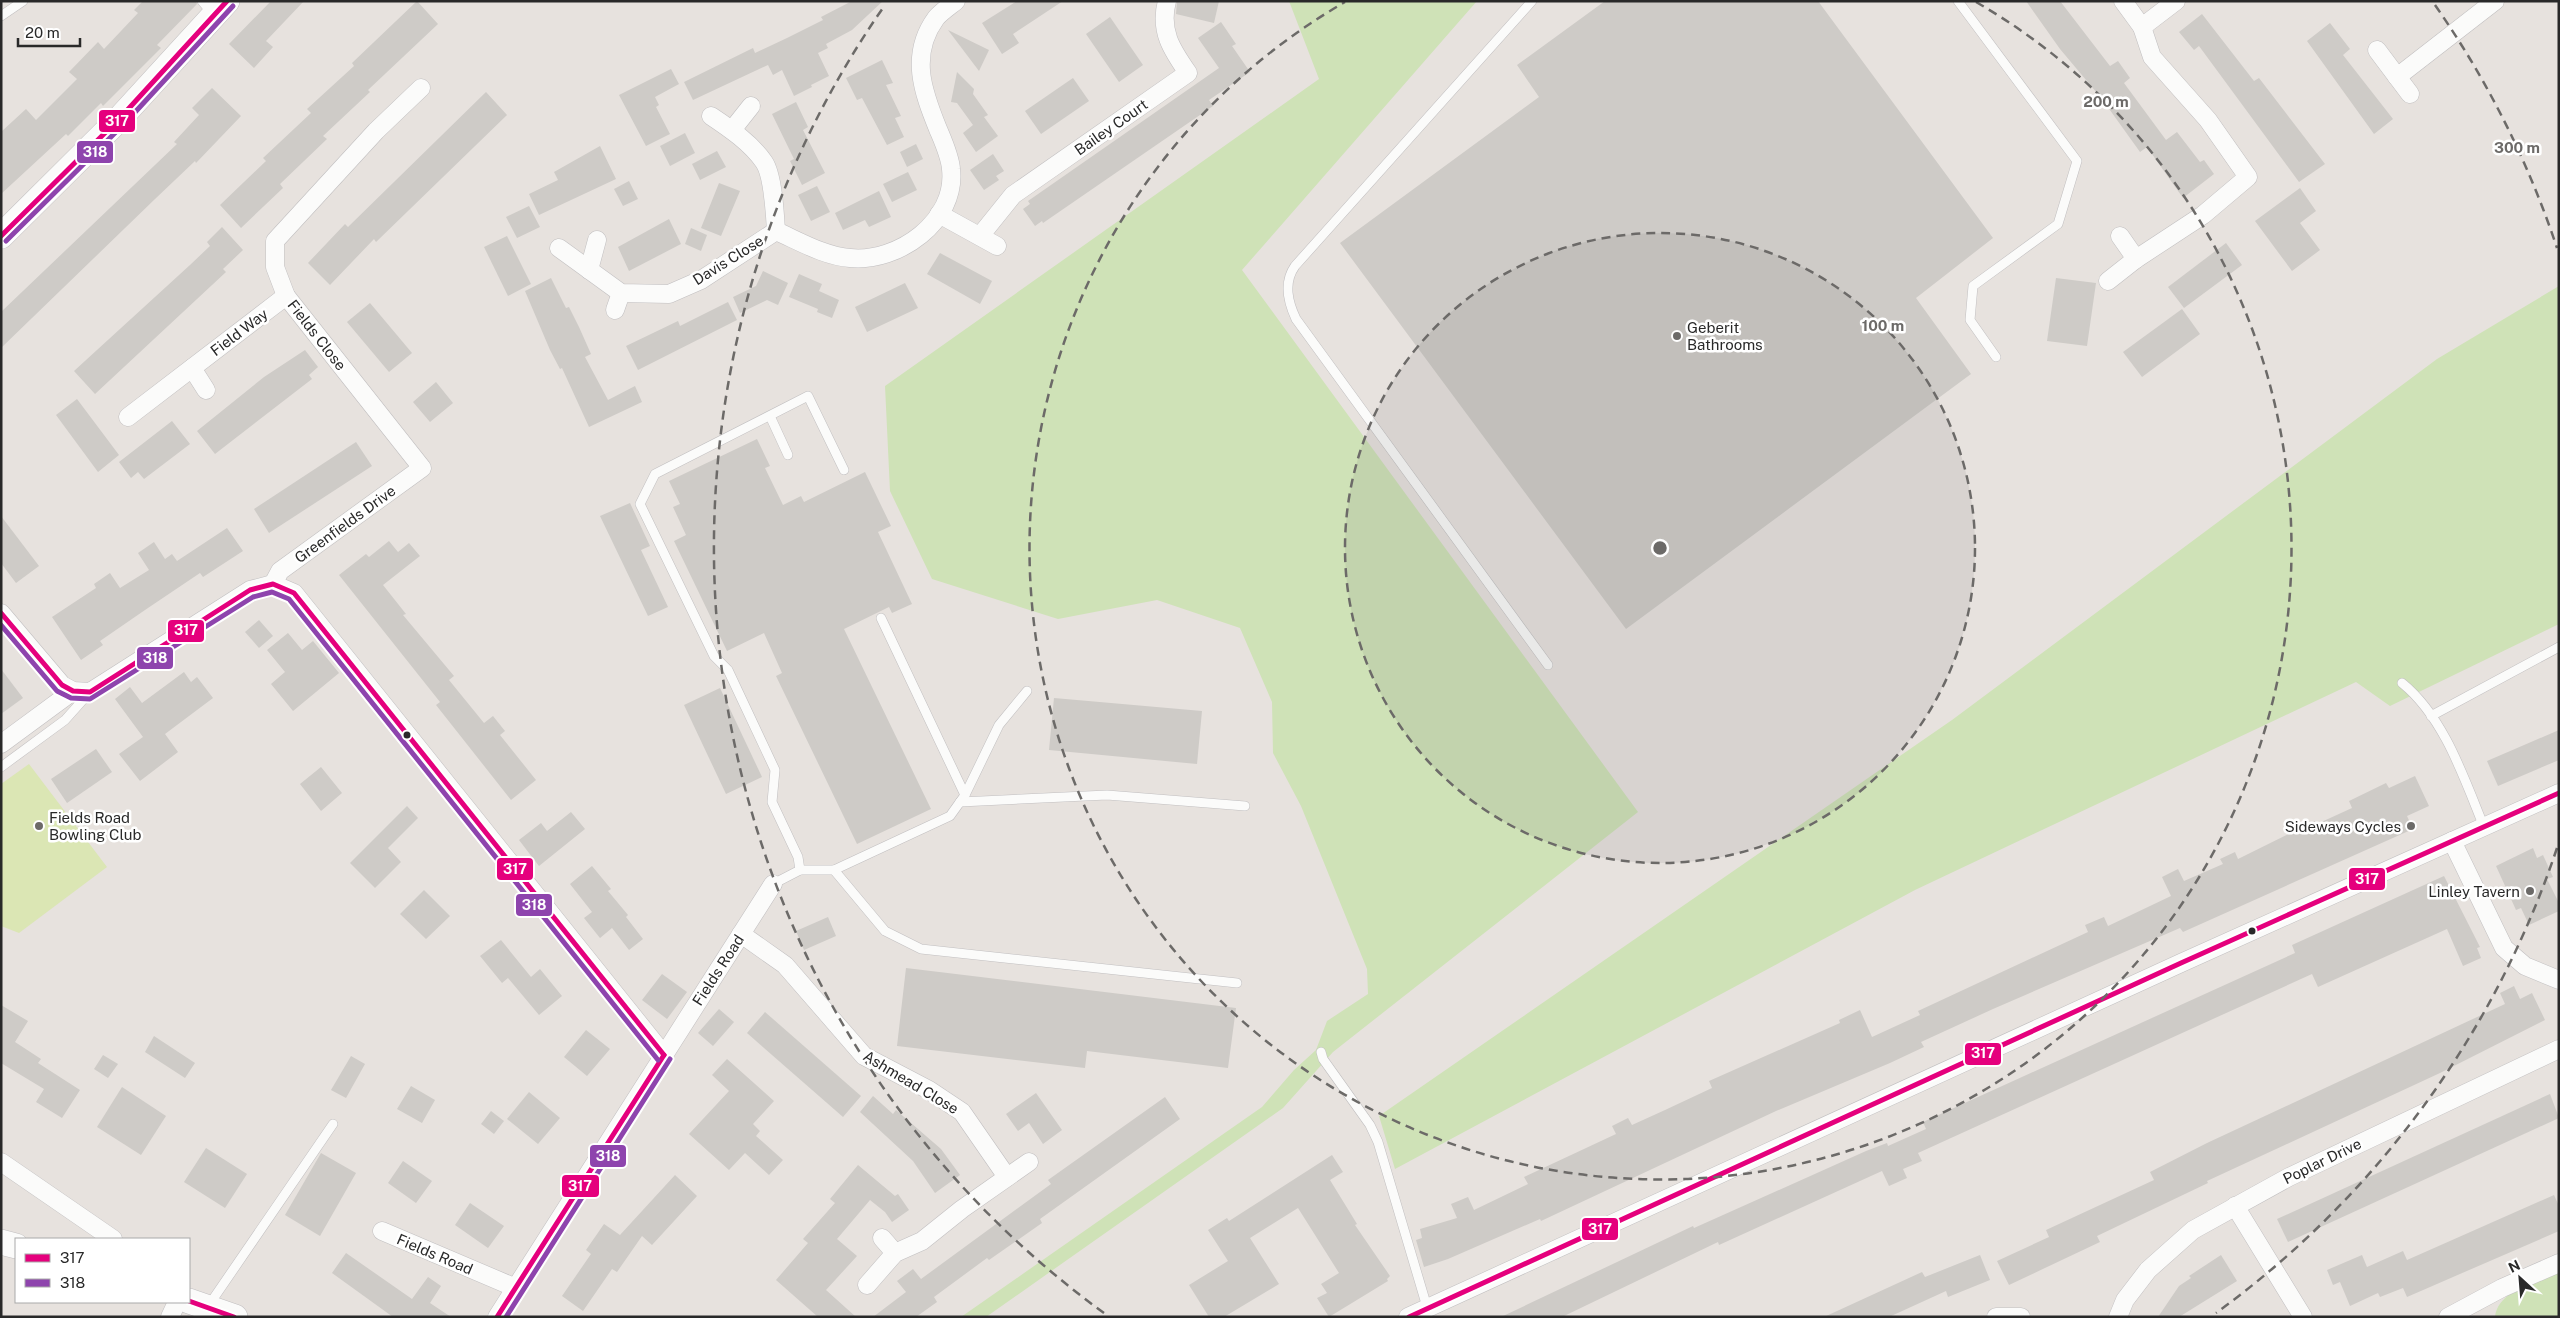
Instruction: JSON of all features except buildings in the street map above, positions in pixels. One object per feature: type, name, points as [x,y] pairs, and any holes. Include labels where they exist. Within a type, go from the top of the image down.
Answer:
[{"type":"main road","points":[[1,236],[121,117],[214,6]]},
{"type":"main road","points":[[1,1242],[15,1246]]},
{"type":"main road","points":[[198,1304],[235,1317]]},
{"type":"street","points":[[710,116],[732,130],[765,162],[774,198],[776,231],[818,250],[851,258],[890,254],[920,237],[938,214],[949,193],[951,169],[923,90],[921,49],[936,18],[956,1]]},
{"type":"street","name":"Bailey Court","points":[[980,236],[1013,195],[1188,73],[1169,45],[1164,14],[1167,1]]},
{"type":"street","points":[[2108,281],[2136,259],[2203,215],[2248,177],[2208,120],[2152,57],[2142,27],[2123,1]]},
{"type":"street","points":[[2142,27],[2176,1]]},
{"type":"street","points":[[2397,77],[2495,1]]},
{"type":"street","points":[[2377,50],[2410,94]]},
{"type":"street","name":"Fields Close","points":[[421,88],[376,131],[275,241],[275,267],[286,296],[422,468]]},
{"type":"street","points":[[732,130],[751,106]]},
{"type":"street","points":[[938,214],[997,246]]},
{"type":"street","name":"Davis Close","points":[[621,292],[669,294],[701,280],[776,231]]},
{"type":"street","points":[[2120,236],[2136,259]]},
{"type":"street","points":[[589,270],[596,240]]},
{"type":"street","points":[[559,248],[621,292],[615,310]]},
{"type":"street","name":"Field Way","points":[[128,417],[286,296]]},
{"type":"street","points":[[192,368],[206,390]]},
{"type":"street","name":"Greenfields Drive","points":[[273,584],[280,571],[422,468]]},
{"type":"street","points":[[1,613],[62,685],[73,691],[90,692],[250,590],[273,584],[294,593],[664,1055]]},
{"type":"street","points":[[1,744],[73,691]]},
{"type":"street","points":[[1408,1317],[1427,1306],[2559,793]]},
{"type":"street","points":[[2452,841],[2504,948],[2525,966],[2559,980]]},
{"type":"street","name":"Fields Road","points":[[498,1317],[773,884]]},
{"type":"street","name":"Ashmead Close","points":[[741,934],[785,965],[864,1056],[929,1090],[962,1112],[1008,1177]]},
{"type":"street","name":"Poplar Drive","points":[[2118,1317],[2125,1300],[2148,1270],[2193,1230],[2289,1176],[2559,1048]]},
{"type":"street","points":[[1,1162],[112,1238]]},
{"type":"street","points":[[867,1285],[895,1253],[922,1241],[962,1209],[1029,1162]]},
{"type":"street","points":[[2235,1206],[2303,1317]]},
{"type":"street","name":"Fields Road","points":[[382,1231],[516,1288]]},
{"type":"street","points":[[882,1238],[895,1253]]},
{"type":"street","points":[[2448,1317],[2502,1288],[2559,1263]]},
{"type":"street","points":[[170,1317],[176,1303]]},
{"type":"street","points":[[1996,1317],[2021,1317]]},
{"type":"lane","points":[[1,16],[24,1]]},
{"type":"lane","points":[[1532,1],[1295,266],[1290,274],[1287,295],[1296,319],[1548,665]]},
{"type":"lane","points":[[1958,1],[2077,161],[2058,224],[1973,286],[1970,320],[1996,357]]},
{"type":"lane","points":[[800,870],[798,857],[772,802],[775,770],[728,670],[714,656],[640,504],[655,474],[808,396],[844,470]]},
{"type":"lane","points":[[770,416],[788,455]]},
{"type":"lane","points":[[880,618],[962,798]]},
{"type":"lane","points":[[2431,716],[2559,647]]},
{"type":"lane","points":[[2402,683],[2419,697],[2431,716],[2462,773],[2484,827]]},
{"type":"lane","points":[[1,767],[65,720],[90,692]]},
{"type":"lane","points":[[773,884],[800,870],[834,870],[950,816],[962,798],[999,725],[1027,692]]},
{"type":"lane","points":[[962,798],[1107,795],[1244,806]]},
{"type":"lane","points":[[834,870],[884,930],[921,949],[1236,983]]},
{"type":"lane","points":[[1322,1056],[1370,1124],[1378,1142],[1427,1306]]},
{"type":"lane","points":[[198,1304],[333,1124]]},
{"type":"green space","points":[[1289,1],[1477,1],[1242,270],[1638,812],[1333,1052],[1283,1108],[986,1317],[961,1317],[1262,1107],[1294,1070],[1316,1050],[1327,1021],[1368,994],[1367,969],[1301,806],[1273,753],[1272,702],[1240,628],[1157,600],[1058,619],[932,579],[890,491],[885,386],[1319,79]]},
{"type":"green space","points":[[2559,286],[2559,624],[2390,706],[2356,682],[1915,890],[1395,1169],[1379,1116],[1952,720],[2437,359]]},
{"type":"green space","name":"Fields Road Bowling Club","points":[[29,764],[107,867],[19,933],[1,926],[1,784]]},
{"type":"green space","points":[[2559,1273],[2559,1317],[2495,1317],[2503,1300],[2511,1294],[2520,1288]]},
{"type":"transit line","name":"317","points":[[1,236],[121,117],[227,1]]},
{"type":"transit line","name":"318","points":[[6,241],[126,122],[233,6]]},
{"type":"transit line","name":"317","points":[[1,613],[62,685],[73,691],[90,692],[250,590],[273,584],[294,593],[664,1055]]},
{"type":"transit line","name":"318","points":[[1,625],[57,691],[71,698],[90,699],[253,597],[272,592],[289,599],[658,1060]]},
{"type":"transit line","name":"317","points":[[1409,1317],[2181,963],[2559,793]]},
{"type":"transit line","name":"317","points":[[497,1317],[664,1055]]},
{"type":"transit line","name":"318","points":[[506,1317],[670,1059]]},
{"type":"transit line","name":"317","points":[[190,1301],[234,1317]]},
{"type":"place","name":"Geberit Bathrooms","points":[[1677,336]]},
{"type":"place","name":"Fields Road Bowling Club","points":[[39,826]]},
{"type":"place","name":"Sideways Cycles","points":[[2411,826]]},
{"type":"place","name":"Linley Tavern","points":[[2530,891]]}]
